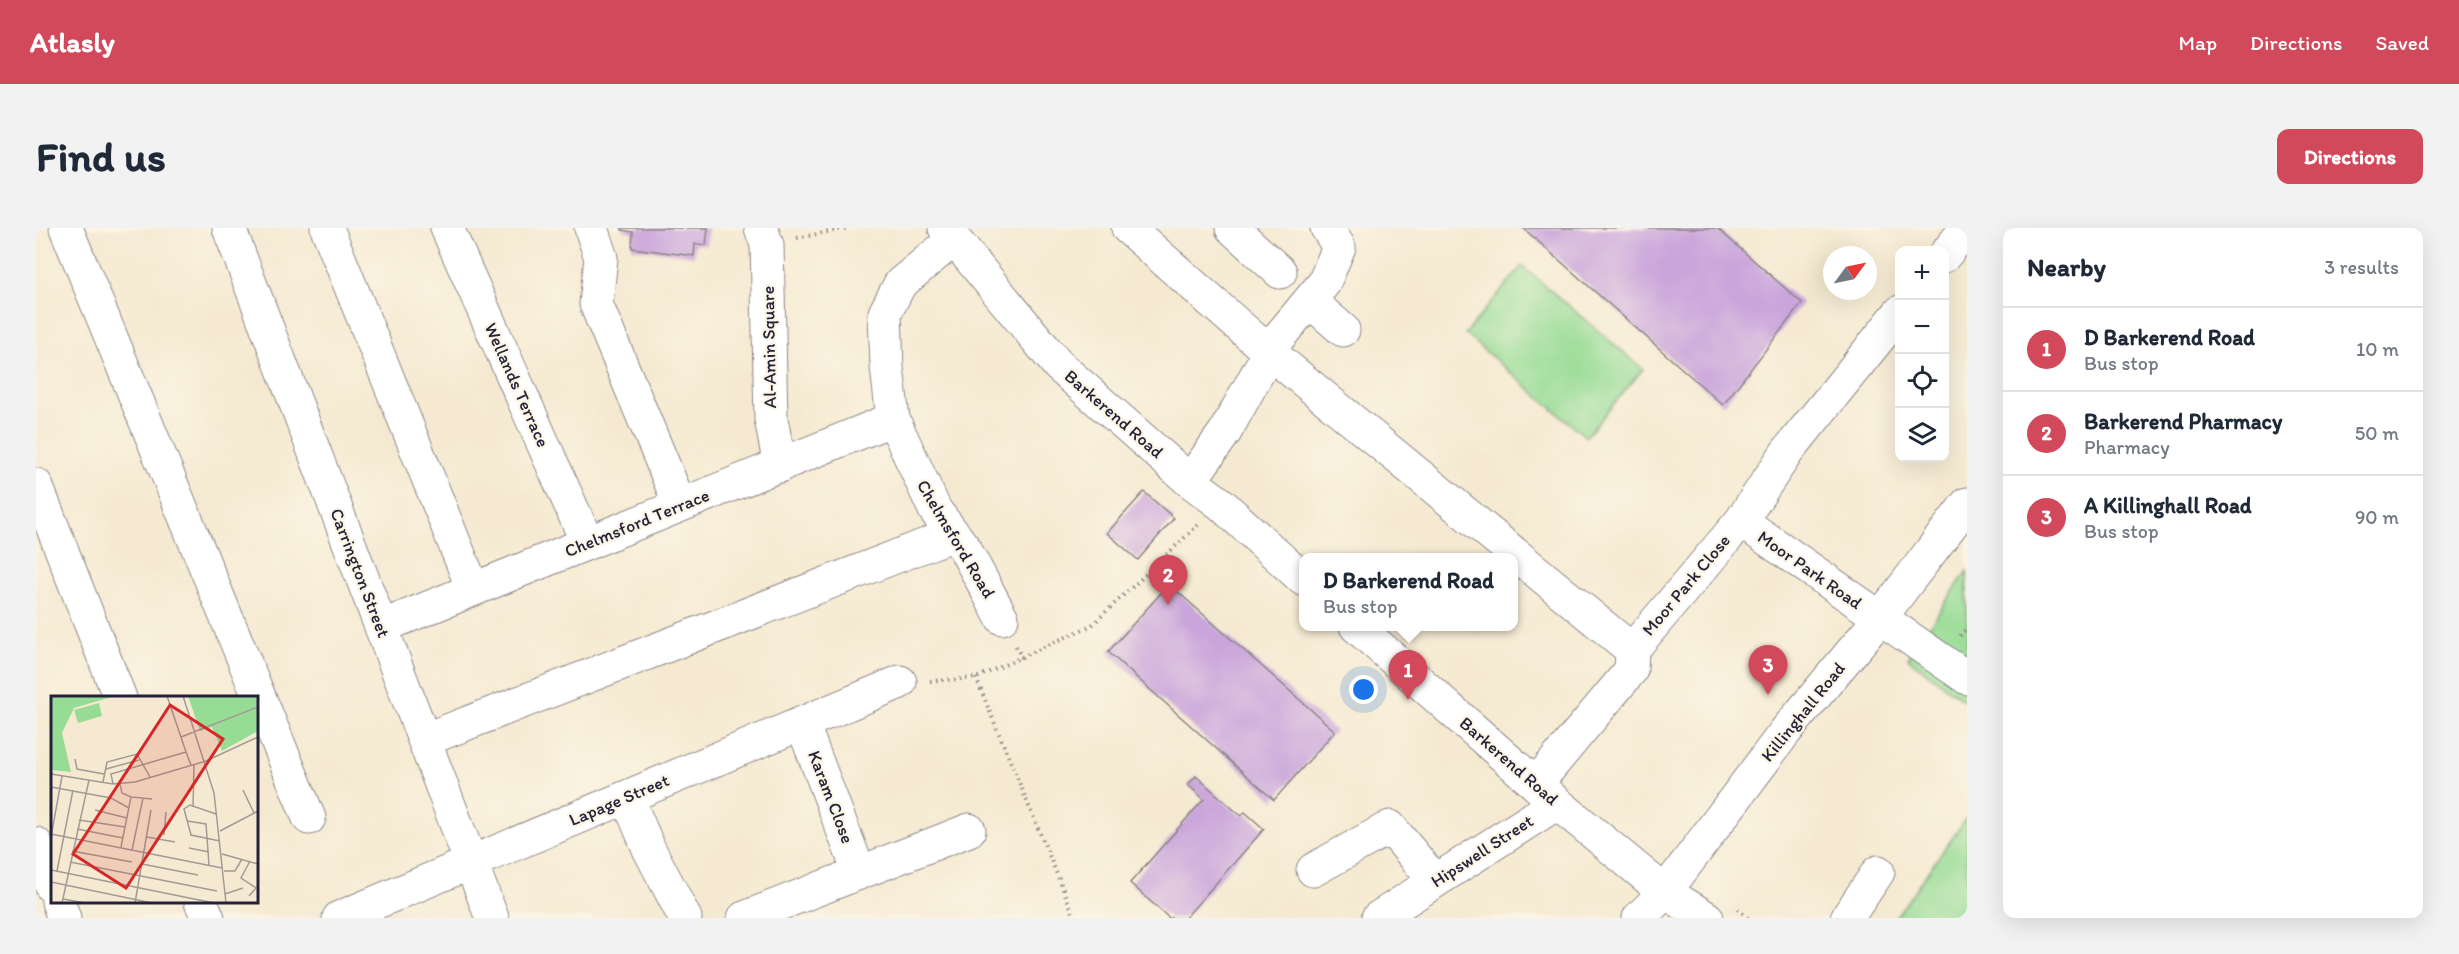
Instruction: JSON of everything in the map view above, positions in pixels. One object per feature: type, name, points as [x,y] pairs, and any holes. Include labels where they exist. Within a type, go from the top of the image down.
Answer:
[{"type":"main road","points":[[66,228],[309,818]]},
{"type":"main road","name":"Carrington Street","points":[[229,228],[492,918]]},
{"type":"main road","points":[[327,228],[473,589]]},
{"type":"main road","name":"Wellands Terrace","points":[[447,228],[587,543]]},
{"type":"main road","points":[[591,228],[601,258],[596,304],[680,505]]},
{"type":"main road","points":[[1128,228],[1516,553]]},
{"type":"main road","points":[[1232,228],[1280,272]]},
{"type":"main road","points":[[1190,482],[1225,432],[1271,347],[1324,283],[1339,247],[1327,228]]},
{"type":"main road","points":[[1949,250],[1966,228]]},
{"type":"main road","name":"Chelmsford Road","points":[[949,234],[900,284],[885,314],[886,367],[893,419],[935,510],[954,534],[985,583],[1002,618]]},
{"type":"main road","name":"Barkerend Road","points":[[949,234],[1058,365],[1190,482],[1221,504],[1299,575]]},
{"type":"main road","name":"Al-Amin Square","points":[[764,236],[771,419],[780,466]]},
{"type":"main road","points":[[1310,301],[1343,330]]},
{"type":"main road","name":"Moor Park Close","points":[[1632,650],[1741,521],[1787,452],[1895,317]]},
{"type":"main road","name":"Chelmsford Terrace","points":[[381,627],[893,419]]},
{"type":"main road","points":[[36,485],[119,696]]},
{"type":"main road","name":"Killinghall Road","points":[[1639,918],[1665,892],[1785,732],[1880,618],[1967,504]]},
{"type":"main road","name":"Moor Park Road","points":[[1741,521],[1967,678]]},
{"type":"main road","points":[[424,740],[954,534]]},
{"type":"main road","points":[[1518,554],[1632,650]]},
{"type":"main road","name":"Barkerend Road","points":[[1361,631],[1546,794],[1665,892],[1707,918]]},
{"type":"main road","name":"Hipswell Street","points":[[1378,918],[1434,881],[1546,794],[1631,670],[1632,650]]},
{"type":"main road","name":"Lapage Street","points":[[343,917],[900,682]]},
{"type":"main road","name":"Karam Close","points":[[802,723],[859,872]]},
{"type":"main road","points":[[627,797],[649,849],[685,918]]},
{"type":"main road","points":[[1313,870],[1390,827],[1434,881]]},
{"type":"main road","points":[[744,918],[969,830]]},
{"type":"main road","points":[[36,844],[51,884]]},
{"type":"main road","points":[[1847,918],[1878,873]]},
{"type":"main road","points":[[58,903],[64,918]]},
{"type":"main road","points":[[201,903],[208,918]]},
{"type":"path","points":[[764,236],[848,228]]},
{"type":"path","points":[[900,682],[975,678],[1092,625],[1221,504]]},
{"type":"path","points":[[975,678],[1075,918]]},
{"type":"green space","points":[[1522,266],[1643,369],[1586,437],[1465,334]]},
{"type":"green space","points":[[1967,571],[1967,703],[1908,658]]},
{"type":"green space","points":[[1967,817],[1967,918],[1895,918]]},
{"type":"building","points":[[622,228],[708,228],[706,245],[695,244],[694,256],[632,248],[633,232],[622,230]]},
{"type":"building","points":[[1523,228],[1717,228],[1802,303],[1723,405]]},
{"type":"building","points":[[1144,492],[1174,518],[1138,560],[1107,533]]},
{"type":"building","points":[[1169,584],[1335,731],[1274,800],[1108,652]]},
{"type":"building","points":[[1196,776],[1241,816],[1245,812],[1264,829],[1185,918],[1169,918],[1130,883],[1204,799],[1188,785]]},
{"type":"place","name":"Barkerend Pharmacy","points":[[1168,605]]},
{"type":"place","name":"A Killinghall Road","points":[[1768,695]]},
{"type":"place","name":"D Barkerend Road","points":[[1408,700]]}]
